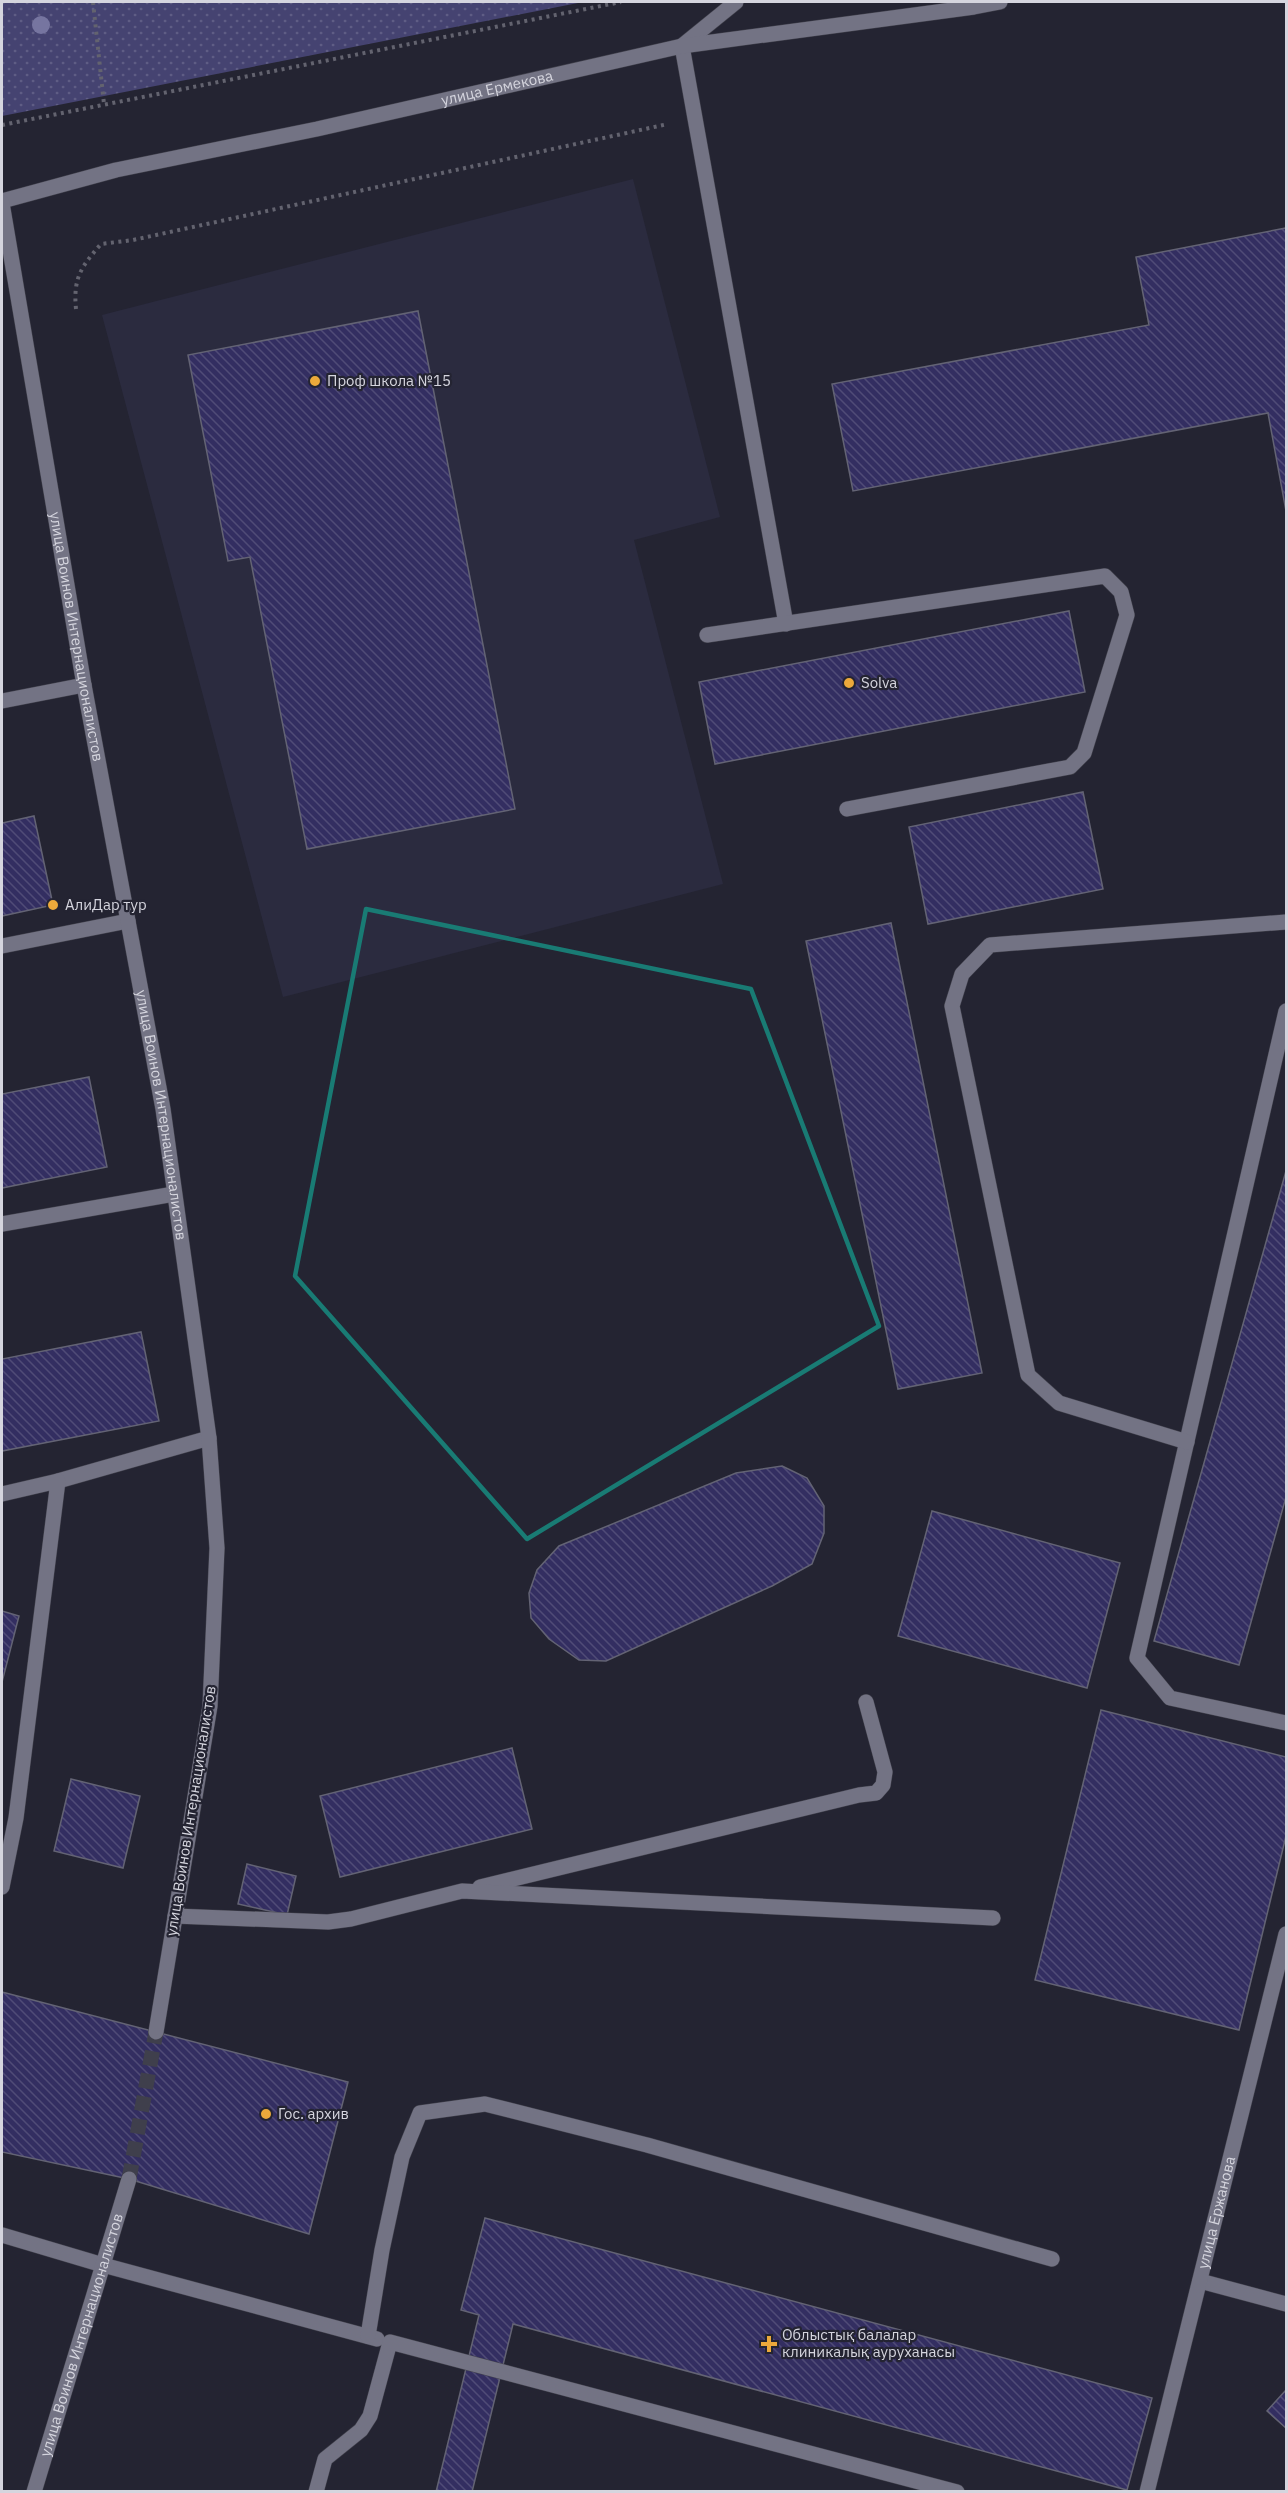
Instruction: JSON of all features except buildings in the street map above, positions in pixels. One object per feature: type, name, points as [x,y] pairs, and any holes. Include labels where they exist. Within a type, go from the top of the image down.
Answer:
[{"type":"main road","points":[[736,2],[682,46],[786,624]]},
{"type":"main road","name":"улица Ермекова","points":[[2,202],[116,170],[317,129],[682,46],[1000,2]]},
{"type":"main road","name":"улица Воинов Интернационалистов","points":[[2,202],[84,685],[163,1109],[208,1437],[217,1548],[210,1706],[156,2032]]},
{"type":"main road","points":[[707,635],[1105,576],[1121,592],[1127,615],[1084,753],[1070,768],[847,810]]},
{"type":"main road","points":[[2,701],[84,685]]},
{"type":"main road","points":[[2,946],[128,921]]},
{"type":"main road","points":[[1187,1442],[1059,1403],[1028,1375],[952,1006],[962,974],[990,945],[1287,922]]},
{"type":"main road","points":[[1287,1011],[1137,1658],[1170,1698],[1287,1723]]},
{"type":"main road","points":[[2,1224],[174,1194]]},
{"type":"main road","points":[[2,1494],[58,1481],[208,1437]]},
{"type":"main road","points":[[2,1887],[16,1818],[58,1481]]},
{"type":"main road","points":[[175,1916],[328,1922],[351,1919],[848,1797],[876,1793],[883,1785],[885,1772],[866,1702]]},
{"type":"main road","points":[[462,1891],[993,1918]]},
{"type":"main road","name":"улица Ержанова","points":[[1147,2492],[1287,1934]]},
{"type":"main road","points":[[368,2336],[382,2250],[402,2157],[420,2113],[485,2104],[646,2145],[1052,2259]]},
{"type":"main road","name":"улица Воинов Интернационалистов","points":[[34,2492],[129,2179]]},
{"type":"main road","points":[[2,2235],[103,2265],[957,2492]]},
{"type":"main road","points":[[1200,2281],[1287,2304]]},
{"type":"main road","points":[[316,2492],[325,2459],[361,2430],[370,2416],[390,2342]]},
{"type":"path","points":[[93,2],[104,104]]},
{"type":"path","points":[[2,125],[621,2]]},
{"type":"path","points":[[76,309],[74,288],[86,262],[102,244],[133,240],[695,118]]},
{"type":"highlighted area","points":[[366,909],[751,989],[879,1326],[527,1539],[295,1276]]},
{"type":"shaded area","points":[[2,2],[583,2],[2,116]]},
{"type":"shaded area","points":[[633,179],[720,517],[634,540],[723,884],[283,997],[102,315]]},
{"type":"tunnel","points":[[129,2179],[156,2032]]},
{"type":"place","name":"Проф школа №15","points":[[315,381]]},
{"type":"place","name":"Solva","points":[[849,683]]},
{"type":"place","name":"АлиДар тур","points":[[53,905]]},
{"type":"place","name":"Гос. архив","points":[[266,2114]]},
{"type":"place","name":"Облыстық балалар клиникалық ауруханасы","points":[[769,2344]]}]
